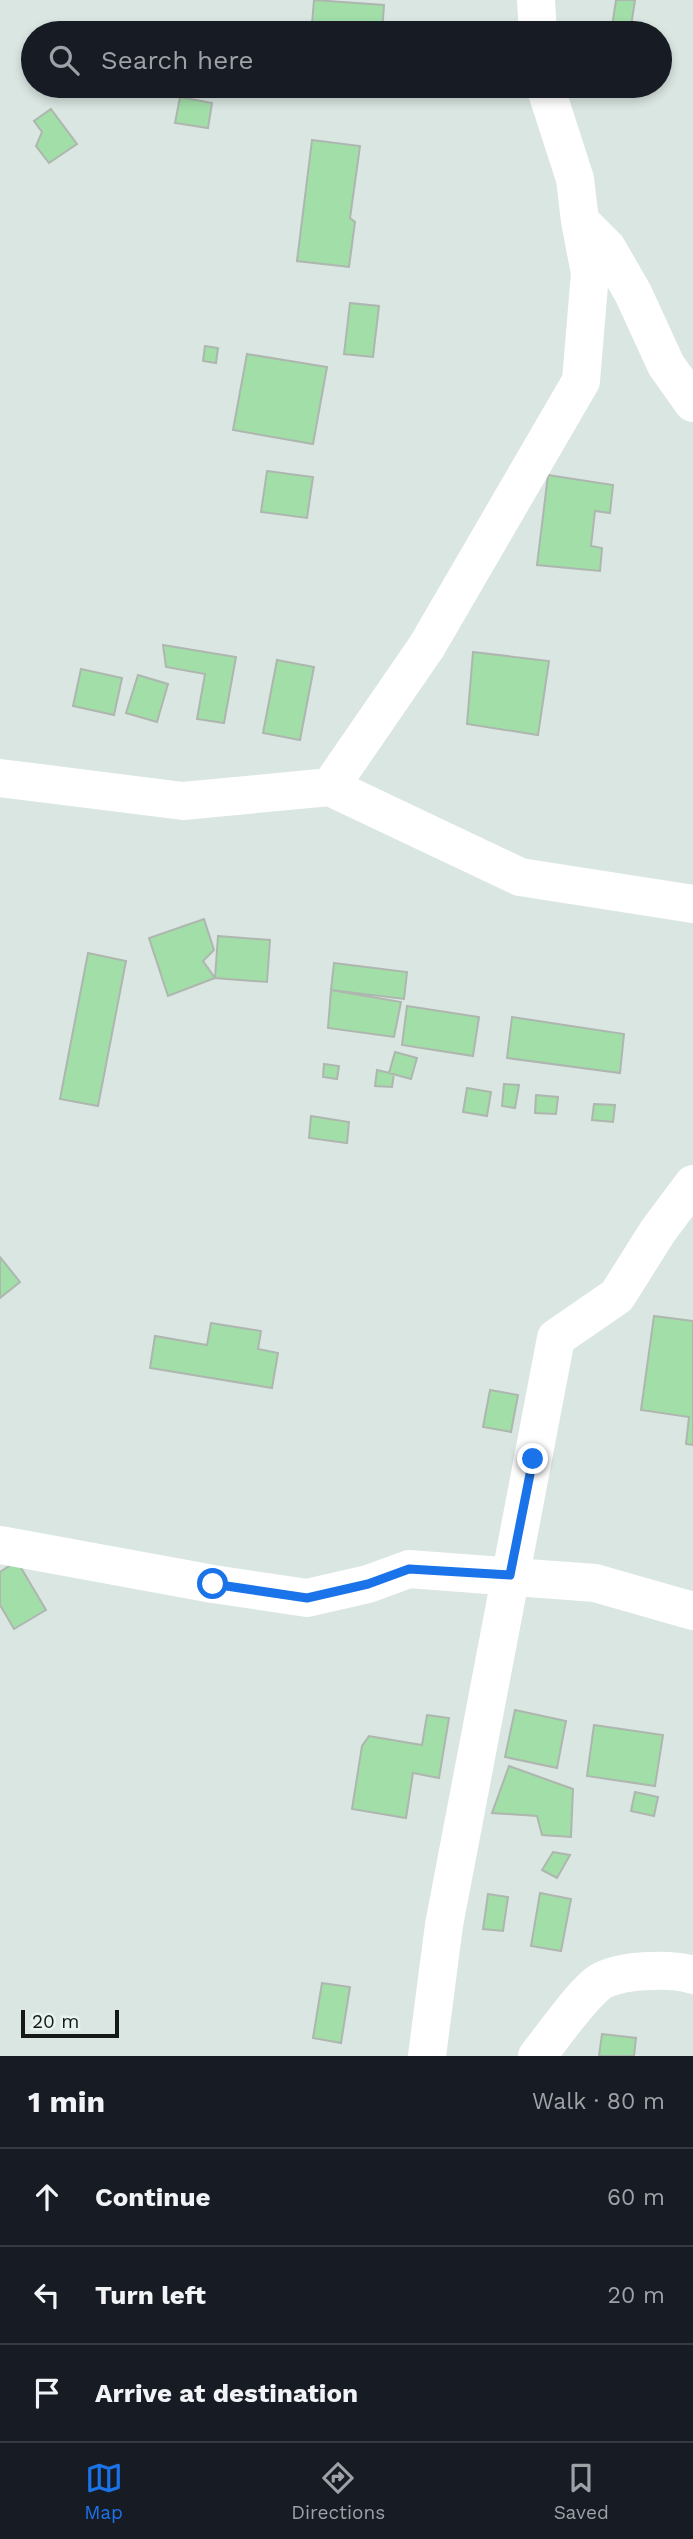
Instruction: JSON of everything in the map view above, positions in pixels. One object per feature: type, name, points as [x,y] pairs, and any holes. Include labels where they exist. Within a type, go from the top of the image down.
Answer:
[{"type":"street","points":[[536,0],[537,21]]},
{"type":"street","points":[[330,787],[427,646],[581,381],[590,273],[575,179],[549,98]]},
{"type":"street","points":[[580,220],[607,248],[634,293],[666,365],[693,402]]},
{"type":"street","points":[[0,778],[183,801],[330,787],[520,877],[693,904]]},
{"type":"street","points":[[427,2056],[444,1925],[556,1338],[617,1296],[658,1231],[693,1184]]},
{"type":"street","points":[[0,1545],[213,1584],[307,1598],[368,1584],[409,1569],[510,1575],[595,1584],[693,1611]]},
{"type":"street","points":[[537,2056],[598,1982],[628,1973],[680,1970],[693,1975]]},
{"type":"building","points":[[314,0],[384,5],[383,21],[312,21]]},
{"type":"building","points":[[616,0],[635,0],[632,21],[613,21]]},
{"type":"building","points":[[180,98],[212,103],[208,128],[175,123]]},
{"type":"building","points":[[51,109],[77,144],[49,163],[36,146],[42,132],[34,121]]},
{"type":"building","points":[[312,140],[360,146],[350,218],[355,222],[349,267],[297,261]]},
{"type":"building","points":[[350,303],[379,306],[373,357],[344,354]]},
{"type":"building","points":[[205,346],[218,348],[216,363],[203,361]]},
{"type":"building","points":[[247,354],[327,367],[313,444],[233,430]]},
{"type":"building","points":[[267,471],[313,477],[307,518],[261,512]]},
{"type":"building","points":[[548,475],[613,485],[610,513],[595,511],[591,546],[602,548],[600,571],[537,565]]},
{"type":"building","points":[[163,645],[236,657],[224,723],[197,719],[205,674],[166,667]]},
{"type":"building","points":[[473,652],[549,661],[538,735],[467,724]]},
{"type":"building","points":[[277,660],[314,667],[300,740],[263,733]]},
{"type":"building","points":[[81,669],[122,678],[114,715],[73,706]]},
{"type":"building","points":[[138,675],[168,684],[157,722],[126,713]]},
{"type":"building","points":[[204,919],[214,950],[203,961],[215,978],[168,996],[149,938]]},
{"type":"building","points":[[218,936],[270,940],[267,982],[215,978]]},
{"type":"building","points":[[88,953],[126,961],[98,1106],[60,1099]]},
{"type":"building","points":[[334,963],[407,972],[404,999],[331,990]]},
{"type":"building","points":[[331,990],[401,1002],[394,1037],[328,1028]]},
{"type":"building","points":[[407,1006],[479,1017],[473,1056],[402,1045]]},
{"type":"building","points":[[512,1017],[624,1034],[620,1073],[507,1058]]},
{"type":"building","points":[[395,1052],[417,1058],[411,1079],[389,1073]]},
{"type":"building","points":[[324,1064],[339,1066],[337,1079],[323,1077]]},
{"type":"building","points":[[377,1070],[394,1074],[392,1087],[375,1086]]},
{"type":"building","points":[[504,1084],[519,1085],[515,1108],[502,1106]]},
{"type":"building","points":[[467,1088],[491,1092],[487,1116],[463,1112]]},
{"type":"building","points":[[536,1095],[558,1097],[556,1114],[535,1113]]},
{"type":"building","points":[[594,1104],[615,1105],[613,1122],[592,1120]]},
{"type":"building","points":[[311,1116],[349,1122],[347,1143],[309,1138]]},
{"type":"building","points":[[0,1257],[20,1282],[0,1298]]},
{"type":"building","points":[[654,1316],[693,1321],[693,1445],[686,1444],[689,1417],[641,1410]]},
{"type":"building","points":[[211,1323],[261,1331],[258,1349],[278,1353],[272,1388],[150,1368],[155,1336],[207,1345]]},
{"type":"building","points":[[490,1390],[518,1395],[511,1432],[483,1427]]},
{"type":"building","points":[[17,1561],[46,1610],[14,1629],[0,1605],[0,1572]]},
{"type":"building","points":[[515,1710],[566,1721],[557,1768],[505,1757]]},
{"type":"building","points":[[427,1715],[449,1718],[439,1778],[413,1773],[406,1818],[352,1809],[362,1746],[369,1736],[422,1745]]},
{"type":"building","points":[[594,1725],[663,1735],[655,1786],[587,1776]]},
{"type":"building","points":[[509,1766],[573,1789],[571,1837],[542,1835],[537,1816],[492,1813]]},
{"type":"building","points":[[635,1792],[658,1797],[654,1816],[631,1811]]},
{"type":"building","points":[[553,1852],[570,1855],[557,1878],[542,1870]]},
{"type":"building","points":[[540,1893],[571,1899],[561,1951],[531,1946]]},
{"type":"building","points":[[488,1894],[508,1897],[503,1931],[483,1929]]},
{"type":"building","points":[[322,1983],[350,1987],[341,2043],[313,2038]]},
{"type":"building","points":[[602,2034],[636,2038],[634,2056],[599,2056]]},
{"type":"route","points":[[213,1584],[307,1598],[368,1584],[409,1569],[510,1575],[533,1459]]}]
